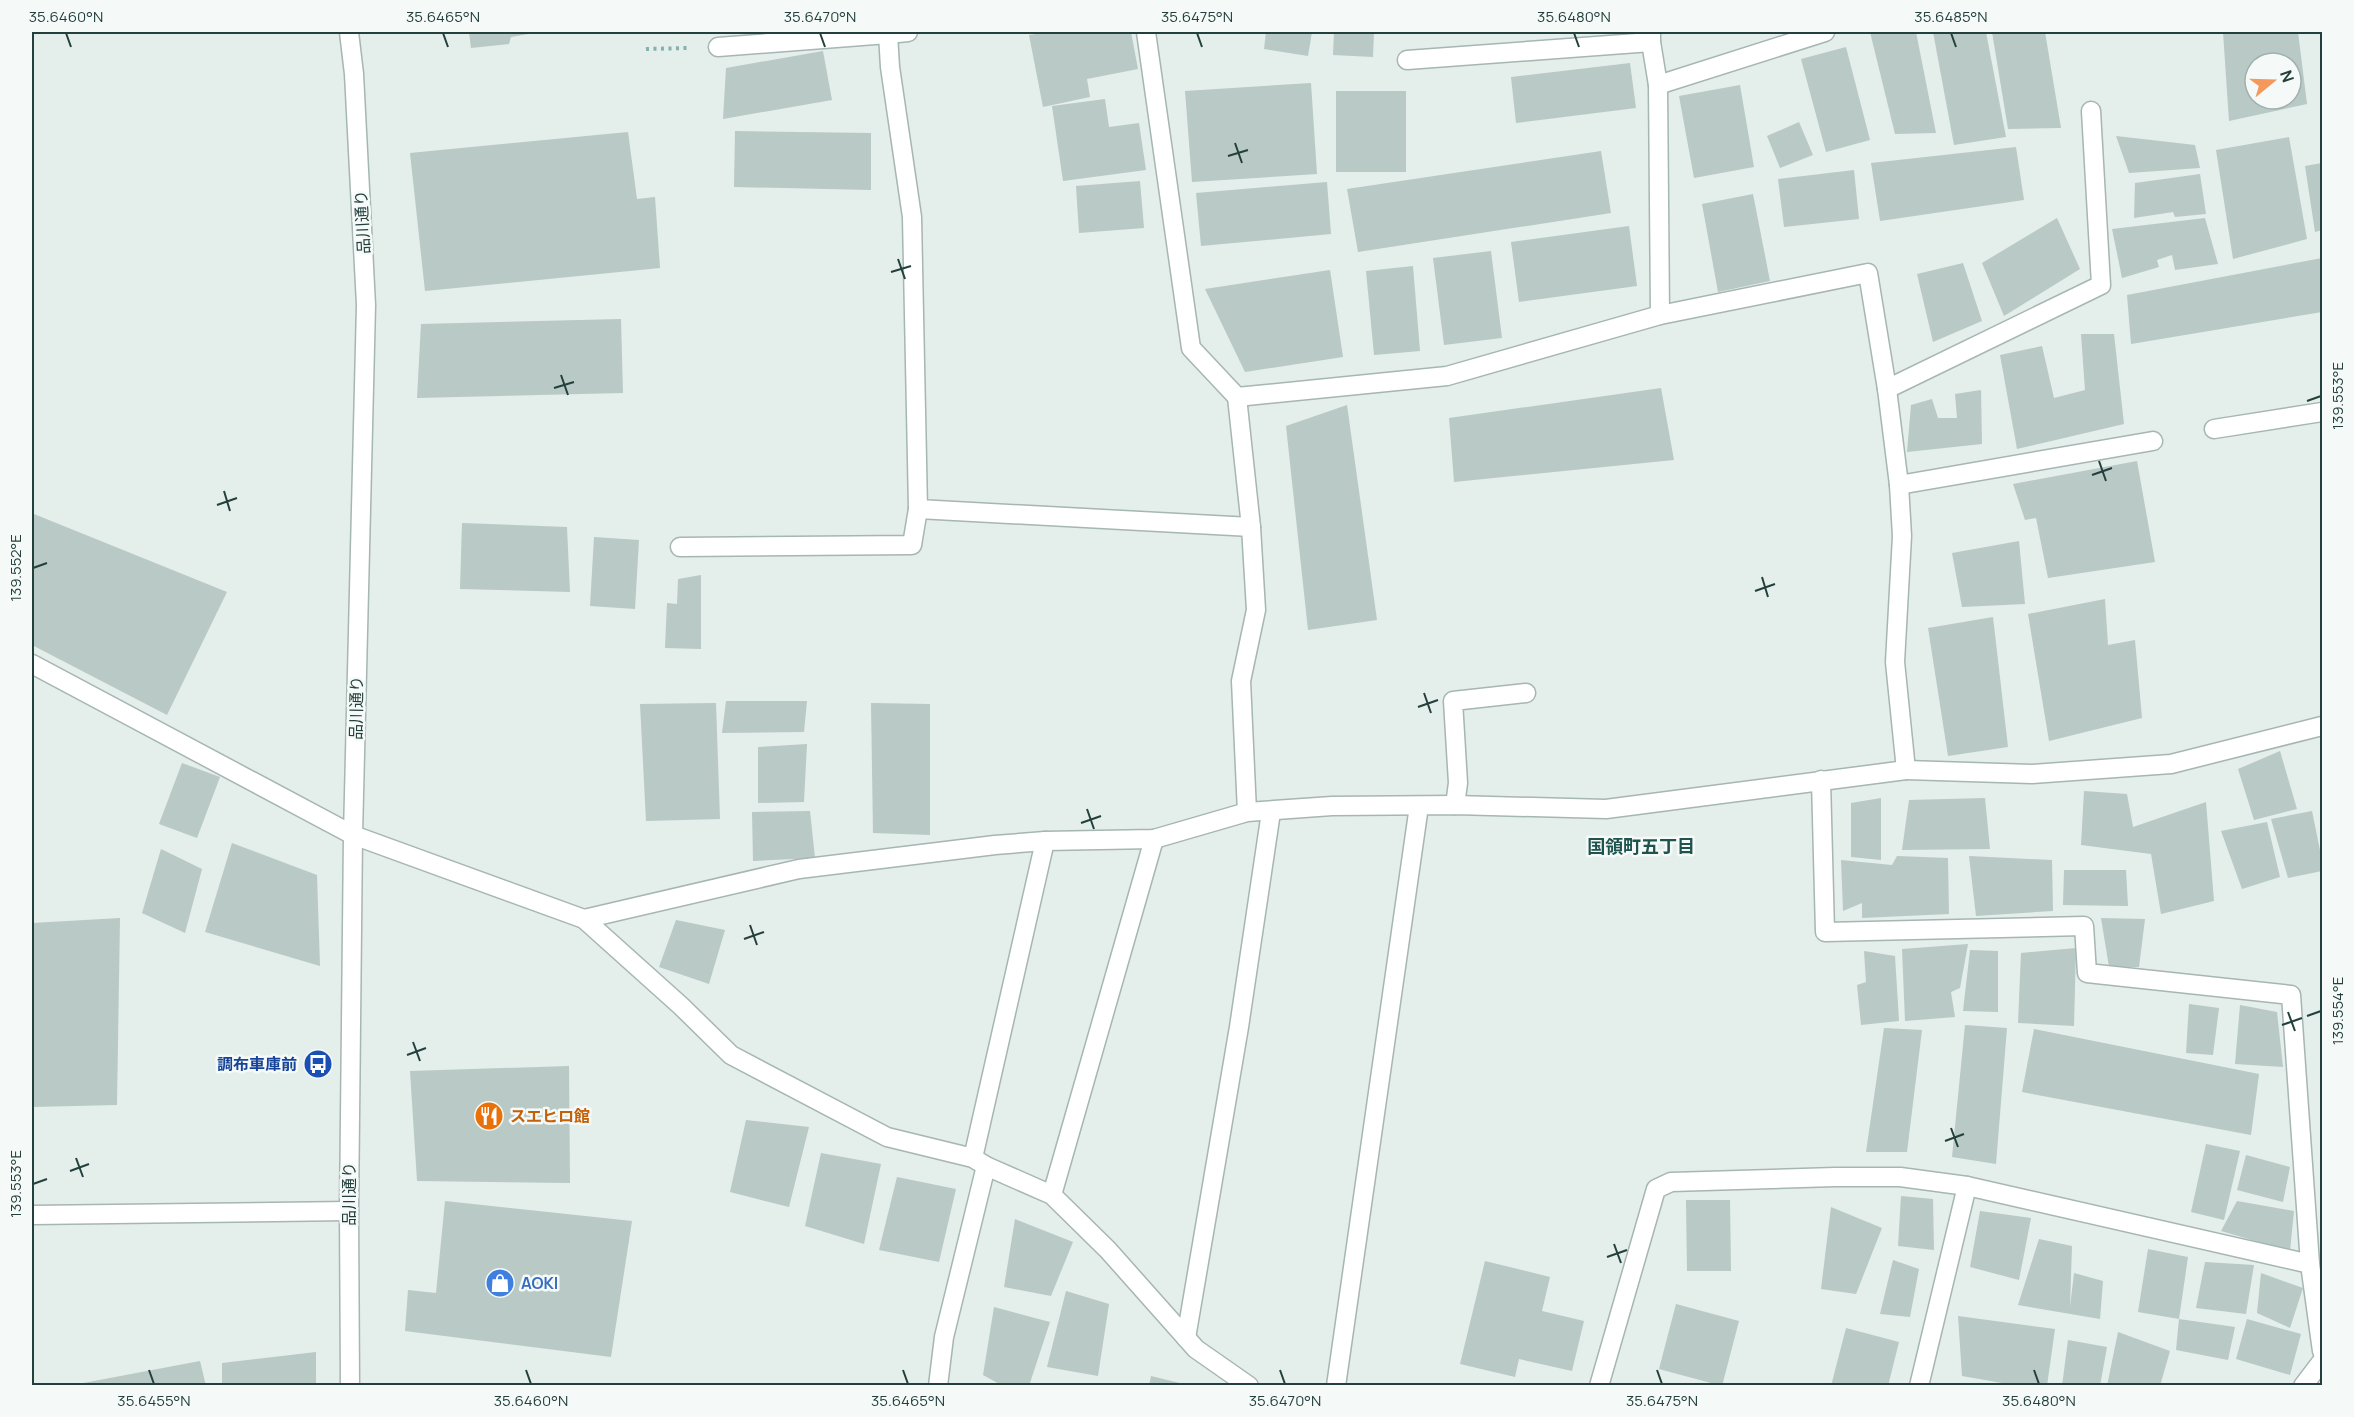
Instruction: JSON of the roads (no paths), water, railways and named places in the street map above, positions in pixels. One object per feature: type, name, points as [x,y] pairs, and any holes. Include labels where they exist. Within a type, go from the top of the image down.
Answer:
[{"type":"street","name":"品川通り","points":[[349,32],[354,74],[366,305],[353,835],[349,1212],[350,1386]]},
{"type":"street","points":[[718,47],[908,32]]},
{"type":"street","points":[[1146,32],[1191,348],[1237,397],[1251,527],[1256,610],[1241,681],[1247,812]]},
{"type":"street","points":[[1658,85],[1818,32]]},
{"type":"street","points":[[680,547],[912,545],[918,509],[912,217],[890,67],[888,34]]},
{"type":"street","points":[[1407,60],[1651,37],[1658,85],[1660,315]]},
{"type":"street","points":[[1887,389],[2101,285],[2091,111]]},
{"type":"street","points":[[1237,397],[1447,376],[1660,315],[1868,273],[1887,389],[1899,485],[1902,536],[1896,662],[1906,770]]},
{"type":"street","points":[[2214,429],[2322,412]]},
{"type":"street","points":[[1899,485],[2153,441]]},
{"type":"street","points":[[918,509],[1251,527]]},
{"type":"street","points":[[32,664],[353,835],[584,919],[681,1006],[731,1055],[887,1137],[980,1162],[1052,1195],[1108,1250],[1196,1349],[1250,1386]]},
{"type":"street","points":[[1455,805],[1458,783],[1453,701],[1526,693]]},
{"type":"street","points":[[584,919],[799,869],[995,845],[1046,841],[1154,839],[1247,812],[1332,806],[1455,805],[1606,809],[1906,770],[2032,774],[2170,764],[2322,726]]},
{"type":"street","points":[[1821,780],[1825,932],[2084,926],[2087,973],[2291,995],[2310,1264],[2322,1351]]},
{"type":"street","points":[[1336,1386],[1419,806]]},
{"type":"street","points":[[1186,1338],[1239,1027],[1271,812]]},
{"type":"street","points":[[1052,1195],[1154,839]]},
{"type":"street","points":[[938,1386],[944,1337],[1046,841]]},
{"type":"street","points":[[1599,1386],[1656,1189],[1671,1182],[1900,1177],[1967,1186],[2310,1264]]},
{"type":"street","points":[[1919,1386],[1967,1186]]},
{"type":"street","points":[[32,1215],[349,1212]]},
{"type":"street","points":[[2303,1386],[2322,1362]]},
{"type":"place","name":"調布車庫前","points":[[318,1064]]},
{"type":"place","name":"スエヒロ館","points":[[489,1116]]},
{"type":"place","name":"AOKI","points":[[500,1283]]},
{"type":"district","name":"国領町五丁目","points":[[1641,847]]}]
